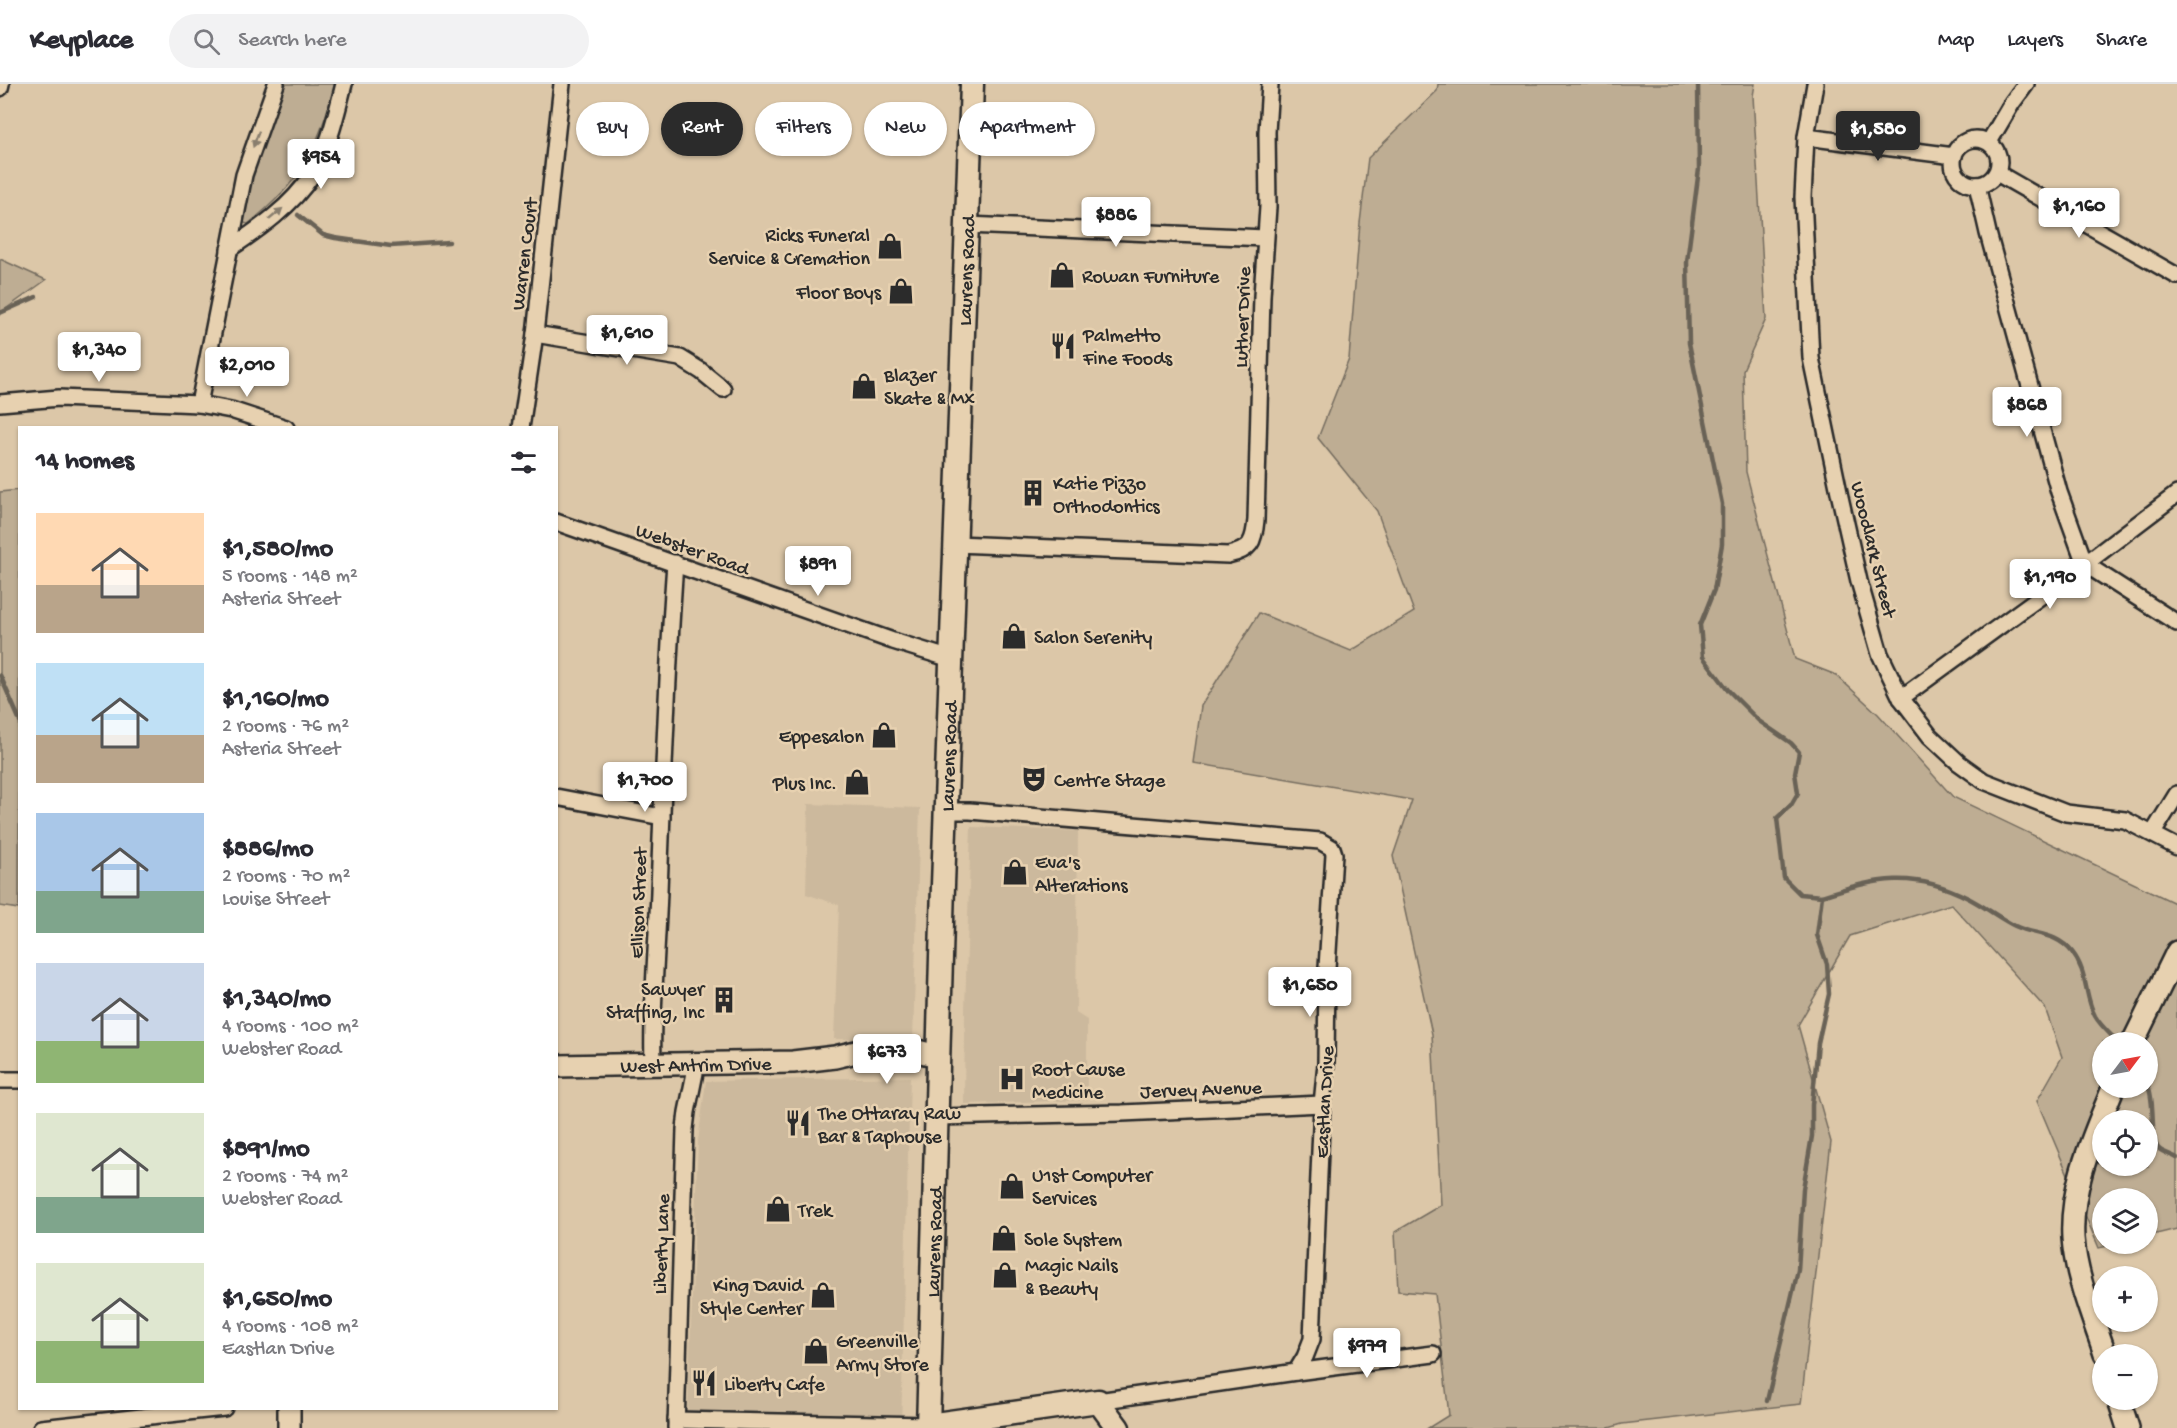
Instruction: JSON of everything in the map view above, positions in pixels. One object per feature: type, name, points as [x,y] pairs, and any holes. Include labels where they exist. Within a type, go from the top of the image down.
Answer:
[{"type":"main road","name":"Laurens Road","points":[[928,1426],[945,811],[972,84]]},
{"type":"main road","points":[[928,1426],[1098,1401],[1118,1428]]},
{"type":"street","points":[[199,404],[244,175],[276,84]]},
{"type":"street","points":[[229,249],[286,205],[312,175],[332,129],[344,84]]},
{"type":"street","name":"Warren Court","points":[[521,426],[535,334],[562,84]]},
{"type":"street","name":"Luther Drive","points":[[955,544],[1228,555],[1241,552],[1250,545],[1254,537],[1256,520],[1265,238],[1268,207],[1269,84]]},
{"type":"street","name":"Woodlark Street","points":[[1815,84],[1806,136],[1803,197],[1811,358],[1859,581],[1880,654],[1901,698],[1930,736],[1984,781],[2066,813],[2125,820],[2177,847]]},
{"type":"street","points":[[1989,142],[2026,84]]},
{"type":"street","points":[[1806,136],[1954,156]]},
{"type":"street","points":[[1973,138],[1989,142],[1998,154],[1997,173],[1989,181],[1977,185],[1966,182],[1956,174],[1953,164],[1957,148],[1973,138]]},
{"type":"street","points":[[1997,173],[2177,276]]},
{"type":"street","points":[[1977,185],[2059,492],[2085,564],[2177,623]]},
{"type":"street","points":[[967,225],[1265,238]]},
{"type":"street","points":[[535,334],[680,358],[723,389]]},
{"type":"street","points":[[0,403],[59,398],[199,404],[231,410],[280,426]]},
{"type":"street","points":[[1901,698],[2177,494]]},
{"type":"street","name":"Webster Road","points":[[558,523],[893,641],[951,659]]},
{"type":"street","name":"Ellison Street","points":[[653,1064],[652,1026],[668,663],[675,563]]},
{"type":"street","points":[[2153,833],[2177,794]]},
{"type":"street","points":[[558,797],[662,817]]},
{"type":"street","name":"Eastlan Drive","points":[[945,811],[1320,841],[1332,848],[1334,854],[1327,968],[1326,1064],[1322,1104],[1312,1339],[1296,1372]]},
{"type":"street","points":[[2138,1032],[2177,952]]},
{"type":"street","name":"West Antrim Drive","points":[[558,1066],[793,1062],[856,1052],[913,1050],[938,1056]]},
{"type":"street","name":"Liberty Lane","points":[[676,1424],[685,1129],[698,1063]]},
{"type":"street","points":[[0,1080],[18,1080]]},
{"type":"street","points":[[2102,1344],[2079,1273],[2073,1240],[2073,1213],[2087,1153],[2109,1098]]},
{"type":"street","name":"Jervey Avenue","points":[[938,1117],[1122,1113],[1322,1104]]},
{"type":"street","points":[[1098,1401],[1433,1354]]},
{"type":"street","points":[[41,1428],[206,1410]]},
{"type":"street","points":[[289,1410],[289,1428]]},
{"type":"street","points":[[2122,1410],[2128,1428]]},
{"type":"street","points":[[676,1424],[928,1426]]},
{"type":"shaded area","points":[[280,84],[335,84],[322,128],[295,178],[267,208],[248,224],[240,222],[246,185]]},
{"type":"shaded area","points":[[1438,84],[1755,84],[1753,96],[1766,319],[1743,370],[1746,472],[1795,659],[1836,675],[1878,714],[1953,797],[2177,904],[2177,1229],[2158,1234],[2158,1188],[2092,1188],[2092,1231],[2037,1101],[2062,1057],[2045,1008],[1951,904],[1850,936],[1798,1025],[1831,1142],[1801,1404],[1622,1424],[1609,1428],[1428,1428],[1449,1415],[1435,1294],[1398,1291],[1395,1232],[1441,1205],[1432,1034],[1393,856],[1412,800],[1193,763],[1201,706],[1259,613],[1351,651],[1414,612],[1377,511],[1318,438],[1349,359],[1360,223],[1368,158],[1437,91]]},
{"type":"shaded area","points":[[0,259],[46,280],[0,313]]},
{"type":"shaded area","points":[[18,490],[18,909],[0,906],[0,492]]},
{"type":"shaded area","points":[[808,804],[920,808],[913,1040],[834,1039],[839,905],[806,894]]},
{"type":"shaded area","points":[[971,827],[1078,831],[1076,1013],[1087,1020],[1087,1100],[964,1104]]},
{"type":"shaded area","points":[[910,1077],[901,1428],[687,1428],[698,1141],[706,1081]]},
{"type":"waterway","points":[[1698,84],[1699,169],[1687,262],[1689,343],[1722,504],[1722,544],[1714,590],[1700,625],[1703,657],[1729,691],[1759,721],[1791,743],[1799,752],[1795,773],[1798,793],[1791,805],[1777,818],[1784,878],[1800,894],[1822,896],[1817,935],[1827,964],[1829,994],[1818,1043],[1812,1105],[1812,1136],[1803,1189],[1798,1270],[1767,1401]]},
{"type":"waterway","points":[[298,215],[323,235],[335,238],[391,246],[449,242]]},
{"type":"waterway","points":[[0,313],[36,297]]},
{"type":"waterway","points":[[0,675],[18,716]]},
{"type":"waterway","points":[[1822,896],[1878,881],[1913,880],[1930,883],[1968,898],[2015,926],[2059,941],[2072,952],[2081,967],[2095,1016],[2109,1032]]},
{"type":"waterway","points":[[2151,1098],[2156,1144],[2159,1149],[2177,1158]]},
{"type":"place","name":"Ricks Funeral Service & Cremation","points":[[890,246]]},
{"type":"place","name":"Rowan Furniture","points":[[1062,275]]},
{"type":"place","name":"Floor Boys","points":[[901,291]]},
{"type":"place","name":"Palmetto Fine Foods","points":[[1063,346]]},
{"type":"place","name":"Blazer Skate & Mx","points":[[864,386]]},
{"type":"place","name":"Katie Pizzo Orthodontics","points":[[1033,493]]},
{"type":"place","name":"Salon Serenity","points":[[1014,636]]},
{"type":"place","name":"Eppesalon","points":[[884,735]]},
{"type":"place","name":"Centre Stage","points":[[1034,779]]},
{"type":"place","name":"Plus Inc.","points":[[857,782]]},
{"type":"place","name":"Eva's Alterations","points":[[1015,872]]},
{"type":"place","name":"Sawyer Staffing, Inc","points":[[724,1000]]},
{"type":"place","name":"Root Cause Medicine","points":[[1012,1079]]},
{"type":"place","name":"The Ottaray Raw Bar & Taphouse","points":[[798,1123]]},
{"type":"place","name":"U1st Computer Services","points":[[1012,1186]]},
{"type":"place","name":"Trek","points":[[778,1209]]},
{"type":"place","name":"Sole System","points":[[1004,1238]]},
{"type":"place","name":"Magic Nails & Beauty","points":[[1005,1275]]},
{"type":"place","name":"King David Style Center","points":[[823,1295]]},
{"type":"place","name":"Greenville Army Store","points":[[816,1351]]},
{"type":"place","name":"Liberty Cafe","points":[[704,1383]]}]
